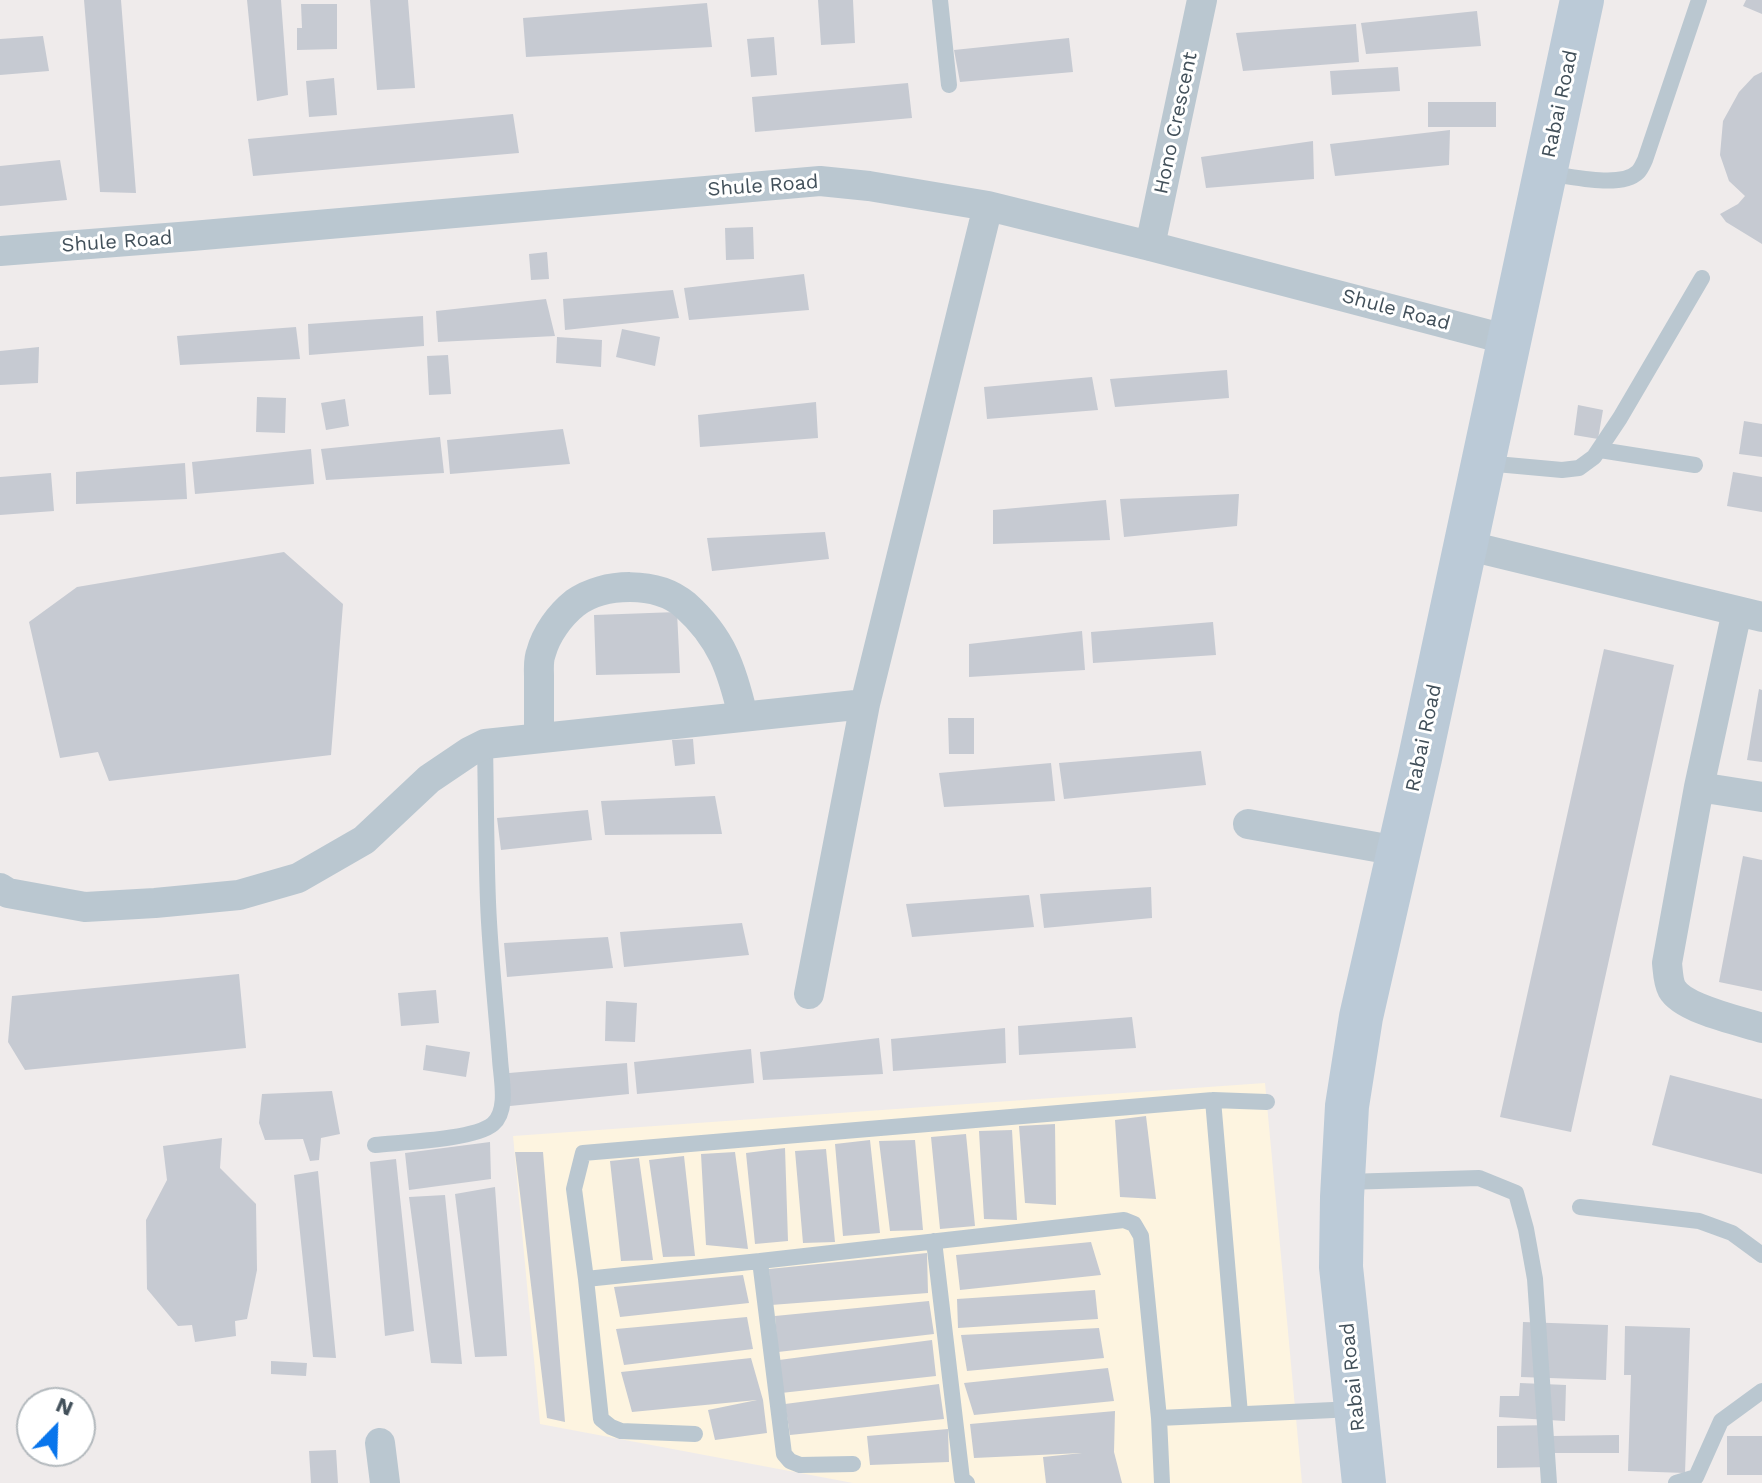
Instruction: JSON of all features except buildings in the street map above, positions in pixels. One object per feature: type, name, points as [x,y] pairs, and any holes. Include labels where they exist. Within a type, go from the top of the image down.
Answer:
[{"type":"main road","name":"Rabai Road","points":[[1364,1483],[1341,1267],[1347,1106],[1361,1017],[1420,758],[1582,0]]},
{"type":"street","name":"Hono Crescent","points":[[1150,246],[1202,0]]},
{"type":"street","name":"Shule Road","points":[[0,251],[820,181],[988,206],[1509,340]]},
{"type":"street","points":[[809,994],[865,704],[988,206]]},
{"type":"street","points":[[1465,545],[1749,614],[1699,787],[1667,963],[1673,992],[1683,1000],[1762,1028]]},
{"type":"street","points":[[539,738],[540,655],[554,625],[575,603],[596,592],[617,588],[663,592],[683,603],[709,630],[721,649],[732,673],[743,716]]},
{"type":"street","points":[[0,888],[8,893],[85,907],[239,895],[298,878],[364,840],[429,779],[485,744],[865,704]]},
{"type":"street","points":[[1699,787],[1762,797]]},
{"type":"street","points":[[1248,824],[1398,851]]},
{"type":"street","points":[[380,1443],[385,1483]]},
{"type":"lane","points":[[940,0],[949,85]]},
{"type":"lane","points":[[1545,173],[1611,181],[1638,172],[1645,160],[1699,0]]},
{"type":"lane","points":[[1483,463],[1572,469],[1584,466],[1600,450],[1702,278]]},
{"type":"lane","points":[[1600,450],[1695,465]]},
{"type":"lane","points":[[375,1145],[467,1135],[494,1123],[501,1114],[488,902],[485,744]]},
{"type":"lane","points":[[1213,1100],[1240,1414]]},
{"type":"lane","points":[[695,1434],[621,1431],[601,1419],[574,1189],[583,1153],[1213,1100],[1267,1102]]},
{"type":"lane","points":[[1343,1182],[1479,1178],[1516,1193],[1535,1279],[1549,1483]]},
{"type":"lane","points":[[1580,1207],[1699,1221],[1732,1233],[1762,1255]]},
{"type":"lane","points":[[586,1279],[1124,1220],[1134,1224],[1141,1236],[1159,1418],[1162,1483]]},
{"type":"lane","points":[[934,1241],[962,1479],[967,1483]]},
{"type":"lane","points":[[760,1261],[784,1454],[800,1465],[853,1464]]},
{"type":"lane","points":[[1676,1483],[1696,1477],[1721,1421],[1762,1391]]},
{"type":"lane","points":[[1159,1418],[1356,1408]]},
{"type":"shaded area","points":[[1265,1083],[1302,1483],[853,1483],[540,1424],[513,1136]]}]
